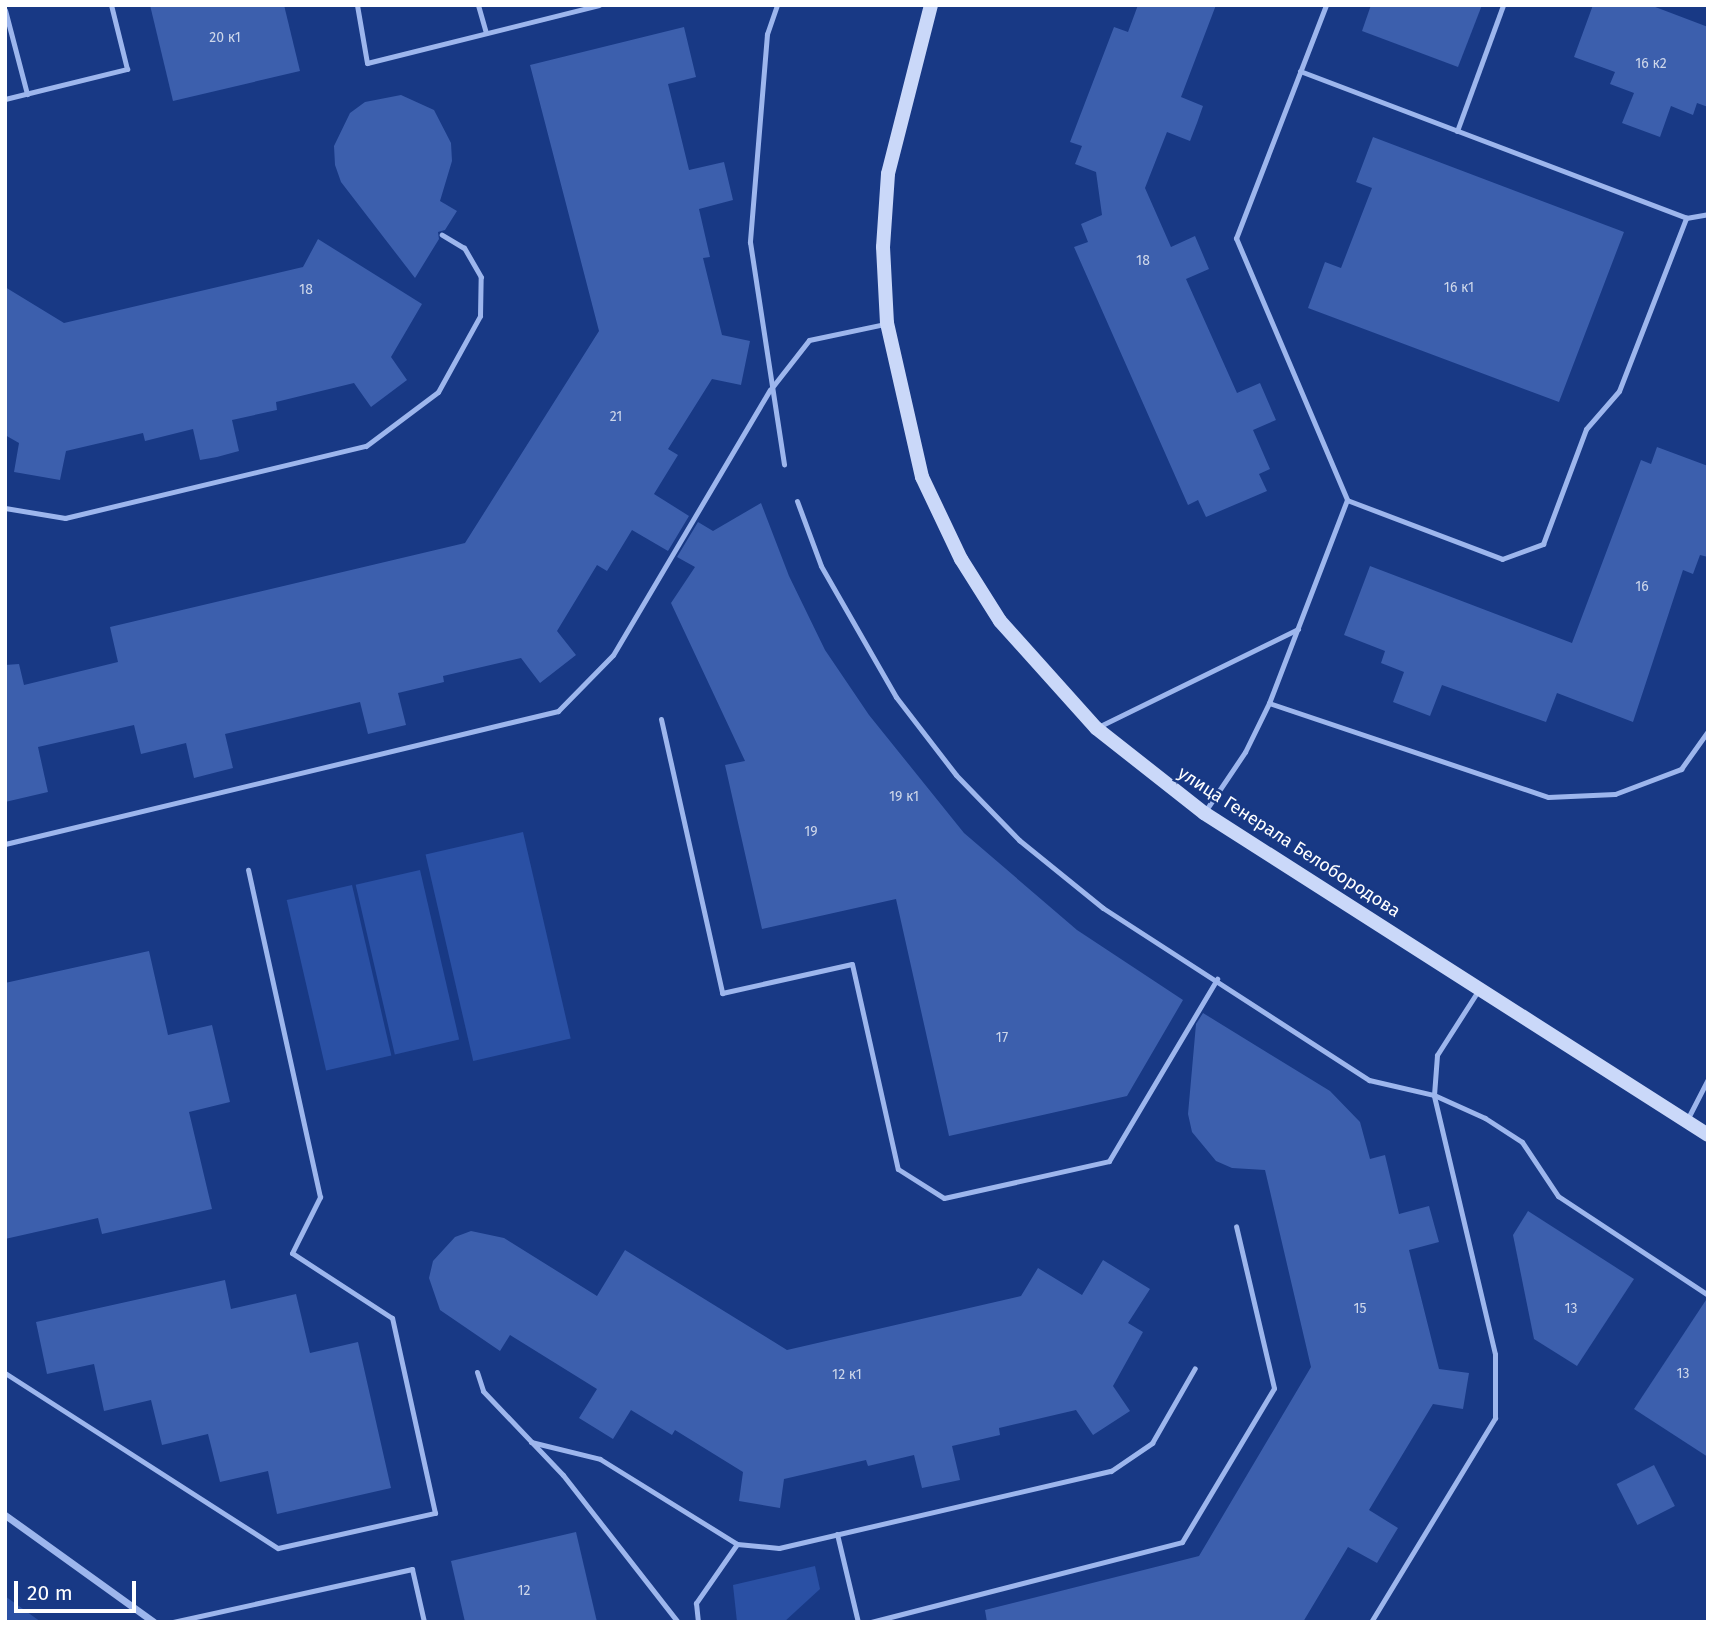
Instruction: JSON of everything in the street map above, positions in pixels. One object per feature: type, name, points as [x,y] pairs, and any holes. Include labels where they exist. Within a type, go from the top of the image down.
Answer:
[{"type":"main road","name":"улица Генерала Белобородова","points":[[931,5],[888,174],[883,247],[887,323],[922,477],[961,559],[1000,621],[1096,728],[1204,813],[1708,1135]]},
{"type":"street","points":[[5,1516],[154,1622]]},
{"type":"lane","points":[[5,99],[127,69],[111,5]]},
{"type":"lane","points":[[357,5],[367,63],[599,5]]},
{"type":"lane","points":[[478,5],[486,33]]},
{"type":"lane","points":[[777,5],[767,34],[750,242],[770,390],[784,464]]},
{"type":"lane","points":[[1204,813],[1245,752],[1269,703],[1347,500],[1236,238],[1326,5]]},
{"type":"lane","points":[[1457,131],[1503,5]]},
{"type":"lane","points":[[5,10],[27,94]]},
{"type":"lane","points":[[1300,71],[1686,218],[1708,214]]},
{"type":"lane","points":[[1347,500],[1502,559],[1542,544],[1586,429],[1619,391],[1686,218]]},
{"type":"lane","points":[[5,508],[65,518],[366,446],[438,392],[480,316],[481,277],[464,248],[442,235]]},
{"type":"lane","points":[[5,844],[558,711],[613,655],[770,390],[809,340],[887,323]]},
{"type":"lane","points":[[797,501],[821,566],[860,640],[908,714],[956,775],[1019,840],[1103,908],[1217,979],[1368,1080],[1434,1095],[1485,1118],[1522,1142],[1558,1196],[1708,1295]]},
{"type":"lane","points":[[1096,728],[1298,629]]},
{"type":"lane","points":[[1269,703],[1548,797],[1615,794],[1681,769],[1708,731]]},
{"type":"lane","points":[[661,719],[722,993],[852,964],[898,1169],[944,1198],[1109,1161],[1217,979]]},
{"type":"lane","points":[[5,1373],[278,1548],[435,1513],[393,1318],[292,1253],[320,1197],[248,870]]},
{"type":"lane","points":[[1371,1622],[1495,1418],[1495,1354],[1434,1095],[1437,1055],[1480,989]]},
{"type":"lane","points":[[1687,1121],[1708,1079]]},
{"type":"lane","points":[[870,1622],[1182,1542],[1274,1388],[1236,1226]]},
{"type":"lane","points":[[531,1442],[600,1459],[737,1544],[779,1548],[1111,1471],[1152,1443],[1195,1368]]},
{"type":"lane","points":[[477,1372],[483,1391],[563,1475],[678,1622]]},
{"type":"lane","points":[[837,1534],[858,1622]]},
{"type":"lane","points":[[698,1622],[696,1603],[737,1544]]},
{"type":"lane","points":[[173,1622],[412,1569],[424,1622]]},
{"type":"shaded area","points":[[523,832],[571,1039],[473,1061],[426,854]]},
{"type":"shaded area","points":[[420,870],[459,1040],[395,1054],[356,885]]},
{"type":"shaded area","points":[[352,885],[391,1056],[326,1071],[287,900]]},
{"type":"shaded area","points":[[815,1566],[820,1589],[784,1622],[737,1622],[733,1585]]},
{"type":"shaded area","points":[[5,1596],[41,1622],[5,1622]]},
{"type":"building","points":[[150,5],[284,5],[300,71],[173,101]]},
{"type":"building","points":[[1138,5],[1216,5],[1181,97],[1203,106],[1197,123],[1190,141],[1167,132],[1145,188],[1171,247],[1195,236],[1209,269],[1186,279],[1237,393],[1260,383],[1276,420],[1253,430],[1270,469],[1259,474],[1267,491],[1206,517],[1198,500],[1188,505],[1074,247],[1088,242],[1081,224],[1102,215],[1096,172],[1075,164],[1082,146],[1070,142],[1114,27],[1128,32]]},
{"type":"building","points":[[1371,5],[1482,5],[1458,67],[1362,31]]},
{"type":"building","points":[[1593,5],[1650,5],[1708,27],[1708,107],[1697,103],[1693,115],[1671,106],[1660,137],[1622,123],[1634,93],[1610,84],[1615,72],[1574,57]]},
{"type":"building","points":[[684,27],[696,77],[668,84],[689,170],[724,162],[733,200],[699,209],[710,257],[703,258],[722,335],[750,341],[741,385],[712,379],[668,449],[678,455],[654,494],[689,516],[668,551],[632,530],[607,571],[597,565],[557,631],[576,655],[540,683],[521,658],[443,676],[444,682],[398,693],[406,725],[368,734],[360,702],[225,734],[233,768],[194,778],[186,743],[141,754],[134,725],[38,747],[48,792],[5,802],[5,665],[19,664],[24,685],[118,662],[110,627],[465,543],[599,331],[530,65]]},
{"type":"building","points":[[401,95],[434,110],[451,143],[452,161],[440,201],[457,211],[445,230],[438,232],[439,239],[415,278],[341,182],[335,165],[334,146],[350,113],[365,102]]},
{"type":"building","points":[[1373,137],[1624,232],[1559,402],[1308,308],[1325,262],[1341,268],[1372,188],[1356,182]]},
{"type":"building","points":[[318,239],[422,304],[391,357],[407,380],[371,407],[354,383],[276,402],[277,410],[232,420],[239,451],[217,457],[200,460],[193,429],[145,441],[143,433],[66,451],[60,480],[14,472],[19,443],[5,435],[5,287],[64,323],[303,267]]},
{"type":"building","points":[[1657,447],[1708,466],[1708,557],[1700,555],[1693,574],[1683,570],[1633,722],[1557,693],[1546,722],[1442,685],[1430,716],[1393,702],[1404,672],[1381,663],[1385,651],[1344,635],[1370,566],[1572,643],[1641,460],[1651,464]]},
{"type":"building","points":[[761,503],[789,576],[825,650],[869,715],[964,833],[1077,930],[1183,1000],[1127,1096],[949,1136],[896,899],[762,929],[725,765],[745,761],[671,603],[695,567],[677,557],[698,522],[713,531]]},
{"type":"building","points":[[149,951],[168,1035],[212,1025],[230,1102],[189,1112],[212,1209],[102,1234],[98,1218],[5,1239],[5,983]]},
{"type":"building","points":[[1203,1013],[1330,1091],[1360,1122],[1370,1159],[1385,1155],[1399,1214],[1429,1206],[1439,1242],[1409,1250],[1439,1369],[1469,1373],[1463,1409],[1433,1404],[1369,1510],[1398,1528],[1377,1563],[1348,1547],[1303,1622],[987,1622],[985,1610],[1199,1556],[1311,1367],[1265,1170],[1232,1168],[1216,1161],[1192,1132],[1188,1114],[1196,1024]]},
{"type":"building","points":[[1528,1211],[1634,1279],[1577,1366],[1534,1339],[1513,1235]]},
{"type":"building","points":[[471,1231],[504,1238],[597,1296],[625,1250],[787,1350],[1021,1296],[1038,1268],[1082,1295],[1103,1260],[1150,1289],[1128,1323],[1143,1332],[1113,1386],[1130,1411],[1093,1435],[1076,1410],[999,1428],[1000,1435],[952,1446],[960,1480],[922,1488],[914,1455],[868,1466],[866,1460],[784,1479],[780,1508],[739,1501],[743,1472],[675,1430],[672,1435],[631,1410],[613,1439],[579,1418],[597,1389],[510,1335],[500,1351],[440,1310],[429,1278],[433,1261],[455,1237]]},
{"type":"building","points":[[225,1280],[231,1309],[296,1294],[310,1353],[358,1342],[391,1488],[277,1514],[268,1471],[220,1482],[208,1434],[162,1445],[151,1400],[104,1411],[94,1364],[47,1374],[36,1322]]},
{"type":"building","points":[[1708,1300],[1708,1457],[1634,1409]]},
{"type":"building","points":[[1654,1465],[1675,1506],[1637,1525],[1617,1484]]},
{"type":"building","points":[[576,1532],[597,1622],[465,1622],[451,1561]]}]
